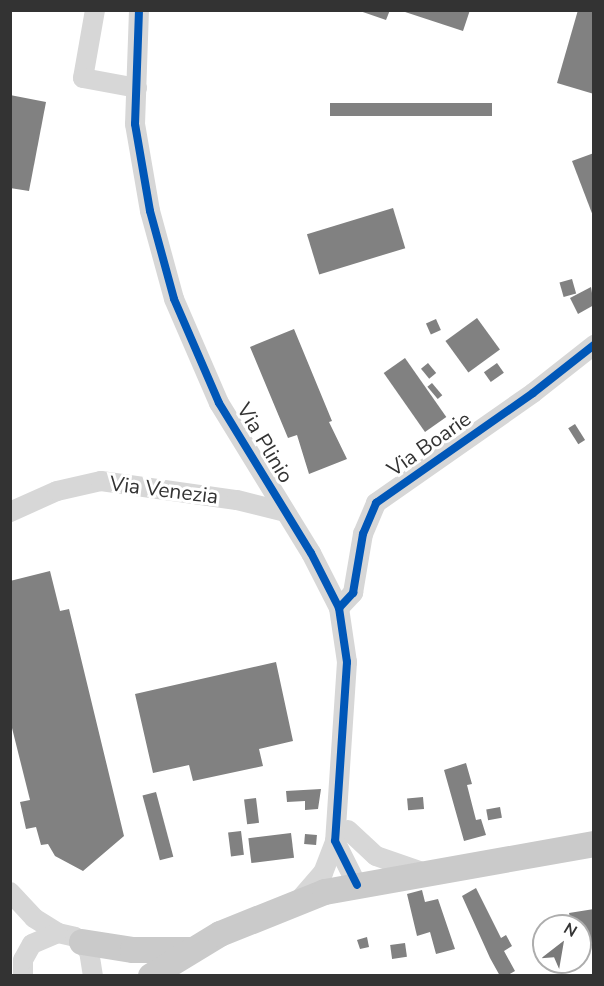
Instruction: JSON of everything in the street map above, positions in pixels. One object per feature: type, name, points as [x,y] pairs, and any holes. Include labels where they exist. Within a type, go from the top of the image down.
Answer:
[{"type":"main road","points":[[151,975],[190,950],[298,901],[357,885],[594,844]]},
{"type":"main road","points":[[82,942],[133,950],[190,950]]},
{"type":"street","points":[[95,10],[83,78],[137,88]]},
{"type":"street","name":"Via Plinio","points":[[139,10],[135,124],[141,166],[174,299],[219,403],[285,512],[339,608],[347,662],[339,810],[341,835],[359,861],[357,885]]},
{"type":"street","name":"Via Boarie","points":[[339,608],[353,593],[363,534],[376,503],[533,393],[594,345]]},
{"type":"street","name":"Via Venezia","points":[[10,512],[57,491],[101,481],[237,500],[285,512]]},
{"type":"street","points":[[298,901],[323,873],[341,835],[376,856],[425,873]]},
{"type":"street","points":[[10,892],[34,918],[58,933],[82,942],[93,961],[93,975]]},
{"type":"street","points":[[22,975],[23,960],[32,944],[58,933]]},
{"type":"street","points":[[10,947],[22,975]]},
{"type":"building","points":[[357,10],[390,10],[386,20]]},
{"type":"building","points":[[399,10],[470,10],[463,31]]},
{"type":"building","points":[[578,10],[594,10],[594,94],[557,83]]},
{"type":"building","points":[[10,95],[46,102],[29,191],[10,188]]},
{"type":"building","points":[[330,103],[492,103],[492,116],[330,116]]},
{"type":"building","points":[[594,153],[594,216],[593,216],[572,161]]},
{"type":"building","points":[[393,208],[405,248],[319,274],[307,234]]},
{"type":"building","points":[[572,279],[576,293],[564,297],[560,283]]},
{"type":"building","points":[[591,287],[594,305],[578,314],[570,298]]},
{"type":"building","points":[[477,318],[500,350],[468,372],[445,341]]},
{"type":"building","points":[[436,319],[441,330],[431,334],[426,323]]},
{"type":"building","points":[[294,329],[332,421],[329,422],[347,459],[309,474],[297,435],[288,438],[250,347]]},
{"type":"building","points":[[405,358],[446,417],[425,432],[384,373]]},
{"type":"building","points":[[428,363],[436,373],[429,379],[421,369]]},
{"type":"building","points":[[497,363],[504,373],[491,382],[484,372]]},
{"type":"building","points":[[432,383],[442,395],[438,399],[427,387]]},
{"type":"building","points":[[575,424],[585,440],[578,444],[568,428]]},
{"type":"building","points":[[50,571],[60,611],[69,609],[124,836],[83,871],[55,856],[48,844],[41,845],[36,827],[26,829],[20,802],[30,800],[10,720],[10,581]]},
{"type":"building","points":[[276,662],[293,741],[259,749],[263,766],[193,781],[189,765],[153,773],[135,694]]},
{"type":"building","points":[[466,763],[472,784],[467,785],[476,820],[481,819],[486,835],[464,841],[444,770]]},
{"type":"building","points":[[321,789],[318,809],[305,810],[305,801],[287,802],[286,791]]},
{"type":"building","points":[[156,792],[173,857],[160,860],[142,796]]},
{"type":"building","points":[[423,797],[424,809],[408,810],[407,798]]},
{"type":"building","points":[[256,798],[259,823],[247,824],[244,799]]},
{"type":"building","points":[[500,807],[502,818],[488,820],[486,809]]},
{"type":"building","points":[[241,831],[244,855],[231,856],[228,833]]},
{"type":"building","points":[[291,833],[294,858],[251,863],[248,838]]},
{"type":"building","points":[[305,834],[317,835],[316,845],[304,844]]},
{"type":"building","points":[[476,888],[501,938],[506,935],[512,946],[504,951],[515,971],[506,976],[500,976],[490,958],[462,896]]},
{"type":"building","points":[[422,890],[425,902],[438,899],[455,949],[436,954],[430,932],[417,936],[407,894]]},
{"type":"building","points":[[594,909],[594,945],[592,945],[592,914],[569,913]]},
{"type":"building","points":[[367,937],[369,947],[360,949],[357,940]]},
{"type":"building","points":[[405,943],[407,957],[392,959],[390,945]]},
{"type":"cycle path","points":[[139,10],[135,124],[150,211],[174,299],[219,403],[311,553],[339,608],[347,662],[335,841],[357,885]]},
{"type":"cycle path","points":[[339,608],[353,593],[363,534],[376,503],[533,393],[594,345]]}]
